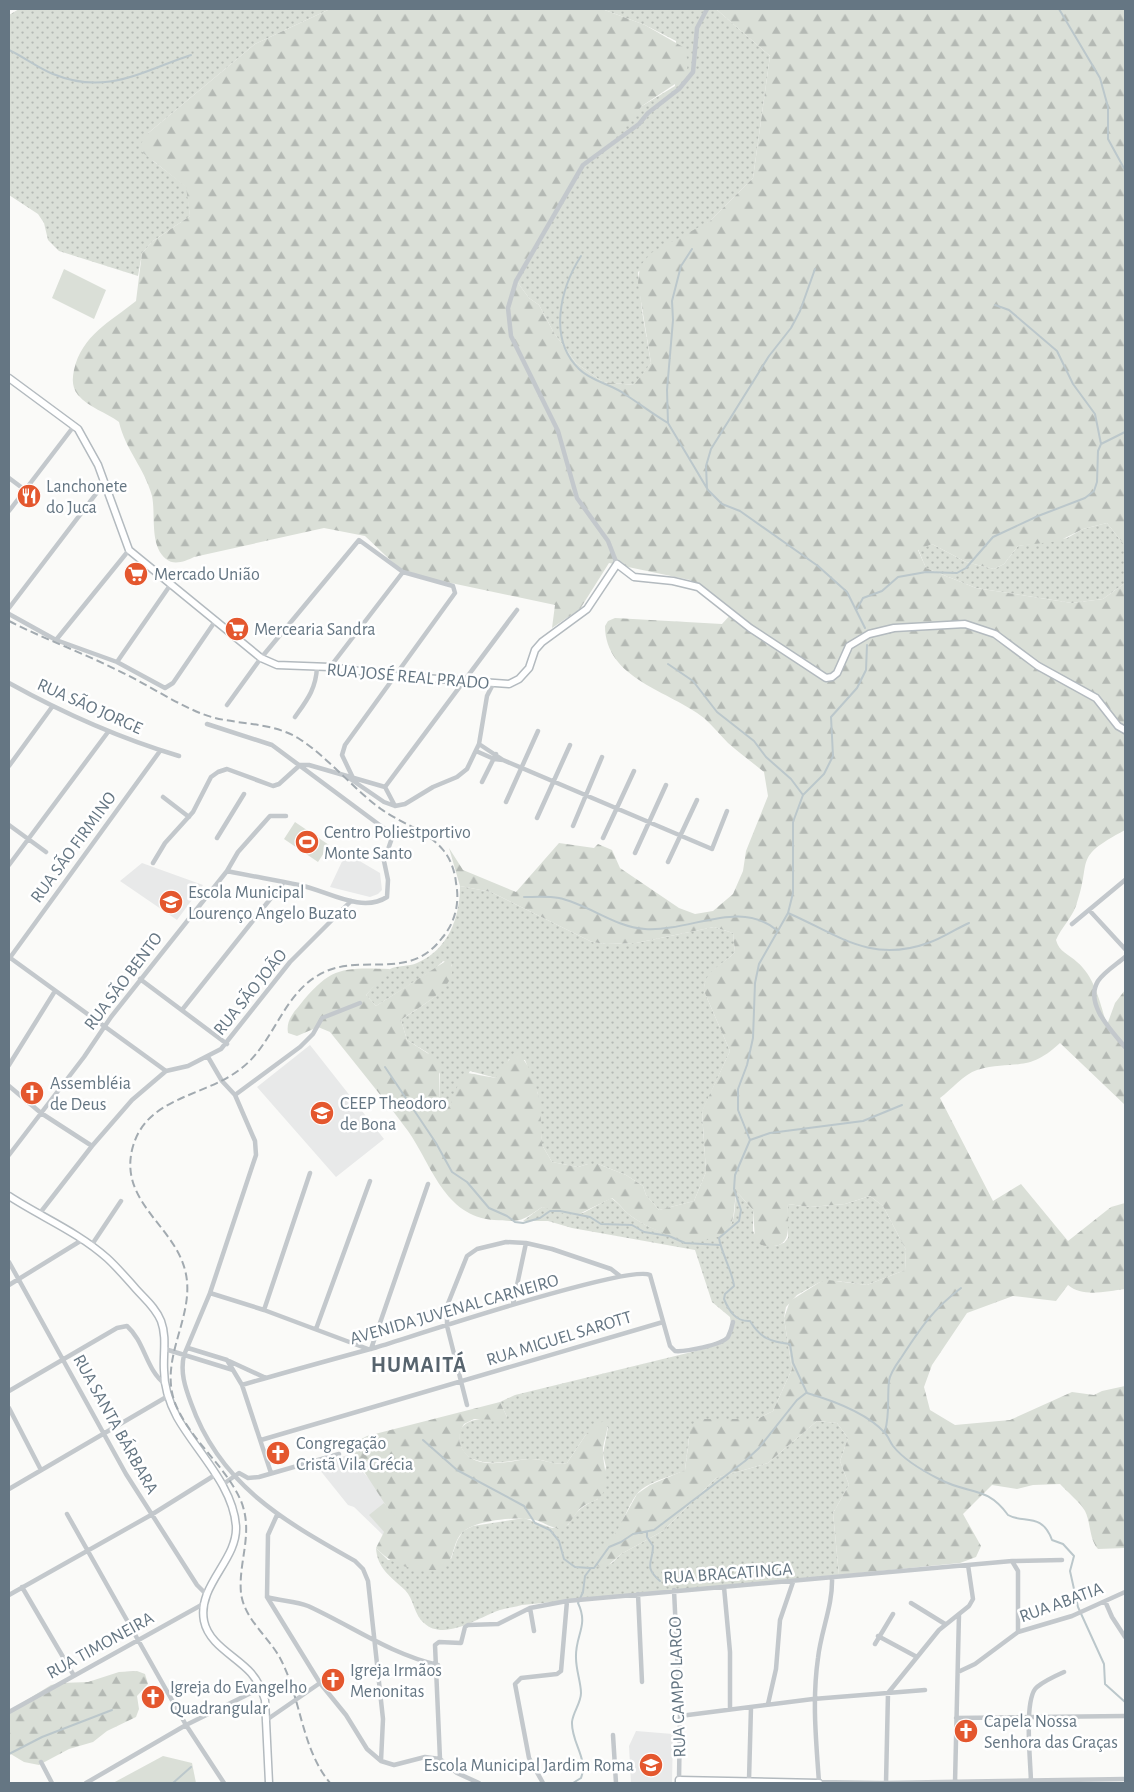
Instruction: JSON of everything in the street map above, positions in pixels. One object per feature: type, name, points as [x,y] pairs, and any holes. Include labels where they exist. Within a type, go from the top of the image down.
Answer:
[{"type":"street","points":[[707,9],[698,28],[693,72],[679,89],[648,113],[639,124],[583,165],[516,281],[508,308],[511,336],[558,431],[563,455],[577,498],[608,541],[617,564],[634,577],[673,581],[698,587],[750,628],[826,678],[832,677],[837,673],[849,646],[869,634],[894,628],[965,624],[995,634],[1038,666],[1096,698],[1118,726],[1125,730]]},
{"type":"street","points":[[9,378],[74,426],[91,451],[105,482],[129,550],[56,640]]},
{"type":"street","points":[[9,511],[74,426]]},
{"type":"street","points":[[9,478],[25,490]]},
{"type":"street","points":[[9,608],[105,482]]},
{"type":"street","points":[[227,705],[261,658],[359,540],[403,572],[455,588],[455,592],[345,745],[342,755],[353,778]]},
{"type":"street","name":"RUA JOSÉ REAL PRADO","points":[[129,550],[261,658],[277,665],[330,667],[396,676],[467,680],[493,684],[508,684],[519,679],[529,668],[534,650],[587,609],[617,564]]},
{"type":"street","points":[[330,667],[403,572]]},
{"type":"street","points":[[117,662],[171,584]]},
{"type":"street","points":[[385,787],[467,680],[517,610]]},
{"type":"street","points":[[9,614],[56,640],[117,662],[165,688],[172,683],[216,620]]},
{"type":"street","points":[[294,718],[312,693],[316,682],[317,667]]},
{"type":"street","name":"RUA SÃO JORGE","points":[[9,683],[52,707],[108,732],[179,756]]},
{"type":"street","points":[[346,776],[384,802],[394,806],[405,804],[432,787],[458,777],[467,769],[479,744],[487,696],[493,684]]},
{"type":"street","points":[[9,766],[52,707]]},
{"type":"street","points":[[207,724],[272,745],[369,818],[392,832],[393,838],[384,861],[388,880],[387,897],[381,901],[351,901],[299,885],[227,871]]},
{"type":"street","points":[[506,802],[538,731]]},
{"type":"street","points":[[9,865],[108,732]]},
{"type":"street","points":[[479,744],[495,757]]},
{"type":"street","points":[[537,818],[570,745]]},
{"type":"street","name":"RUA SÃO FIRMINO","points":[[9,958],[160,751]]},
{"type":"street","points":[[476,751],[586,794],[712,850],[727,812]]},
{"type":"street","points":[[482,782],[495,757]]},
{"type":"street","points":[[573,826],[602,757]]},
{"type":"street","points":[[153,863],[165,843],[197,807],[211,777],[227,769],[273,786],[279,784],[300,765],[309,765],[385,787],[394,806]]},
{"type":"street","points":[[603,838],[634,771]]},
{"type":"street","points":[[635,853],[666,785]]},
{"type":"street","points":[[217,838],[244,794]]},
{"type":"street","points":[[163,797],[189,817]]},
{"type":"street","points":[[668,862],[697,800]]},
{"type":"street","name":"RUA SÃO BENTO","points":[[9,1155],[140,980],[227,871],[238,852],[270,816],[286,816]]},
{"type":"street","points":[[9,825],[46,852]]},
{"type":"street","points":[[1072,924],[1125,880]]},
{"type":"street","points":[[182,1010],[283,883]]},
{"type":"street","name":"RUA SÃO JOÃO","points":[[40,1213],[92,1146],[132,1100],[166,1071],[188,1066],[208,1057],[227,1044],[290,962],[351,901]]},
{"type":"street","points":[[1090,911],[1125,950]]},
{"type":"street","points":[[1125,957],[1098,981],[1094,1000],[1106,1024],[1125,1047]]},
{"type":"street","points":[[9,958],[166,1071]]},
{"type":"street","points":[[140,980],[227,1044]]},
{"type":"street","points":[[9,1065],[55,991]]},
{"type":"street","points":[[235,1095],[300,1047],[313,1034],[322,1018],[360,1003]]},
{"type":"street","points":[[208,1057],[222,1081],[235,1095],[255,1141],[256,1155],[210,1292],[184,1355],[182,1366],[184,1384],[195,1413],[210,1443],[246,1488],[277,1515],[355,1560],[363,1570],[368,1581],[383,1719],[381,1762]]},
{"type":"street","points":[[9,1086],[41,1113],[92,1146]]},
{"type":"street","points":[[264,1310],[310,1173]]},
{"type":"street","points":[[316,1330],[370,1181]]},
{"type":"street","points":[[210,1292],[370,1349],[428,1184]]},
{"type":"street","points":[[9,1196],[40,1213],[107,1258],[154,1308],[161,1321],[165,1350],[165,1385],[168,1396],[186,1434],[222,1485],[236,1526],[234,1542],[207,1595],[204,1620],[208,1632],[216,1642],[252,1673],[261,1688],[265,1700],[269,1783]]},
{"type":"street","points":[[90,1246],[121,1200]]},
{"type":"street","points":[[9,1285],[82,1240]]},
{"type":"street","points":[[467,1405],[447,1326],[448,1306],[467,1256],[477,1249],[506,1242],[526,1243],[552,1249],[611,1269],[620,1276]]},
{"type":"street","points":[[513,1304],[526,1243]]},
{"type":"street","name":"RUA SANTA BÁRBARA","points":[[9,1262],[151,1515],[197,1585],[207,1595]]},
{"type":"street","name":"AVENIDA JUVENAL CARNEIRO","points":[[242,1385],[447,1326],[513,1304],[620,1276],[643,1273],[650,1275],[663,1322]]},
{"type":"street","points":[[663,1322],[670,1346],[675,1351],[682,1352],[722,1342],[728,1337],[733,1322]]},
{"type":"street","name":"RUA MIGUEL SAROTT","points":[[261,1440],[663,1322]]},
{"type":"street","points":[[9,1391],[117,1328],[127,1326],[134,1333],[155,1377],[165,1385]]},
{"type":"street","points":[[188,1348],[227,1360],[266,1378]]},
{"type":"street","points":[[165,1350],[233,1370]]},
{"type":"street","points":[[227,1360],[242,1385],[271,1473]]},
{"type":"street","points":[[9,1488],[168,1396]]},
{"type":"street","points":[[9,1408],[41,1470]]},
{"type":"street","points":[[222,1485],[240,1473],[250,1478],[339,1454]]},
{"type":"street","points":[[9,1595],[151,1515],[215,1475]]},
{"type":"street","points":[[67,1514],[186,1725],[224,1783]]},
{"type":"street","points":[[277,1515],[268,1535],[267,1597],[320,1683],[346,1715],[367,1749],[381,1762],[394,1765],[425,1757],[440,1759],[457,1773],[479,1783]]},
{"type":"street","name":"RUA BRACATINGA","points":[[438,1665],[437,1642],[461,1643],[465,1627],[498,1624],[530,1608],[567,1600],[793,1582],[1012,1561],[1062,1560]]},
{"type":"street","points":[[1012,1561],[1018,1571],[1018,1632]]},
{"type":"street","points":[[886,1783],[888,1693],[945,1624],[959,1614],[973,1599],[968,1565]]},
{"type":"street","points":[[819,1783],[813,1699],[818,1656],[833,1596],[832,1578]]},
{"type":"street","points":[[768,1704],[776,1669],[780,1620],[793,1582]]},
{"type":"street","points":[[22,1587],[73,1674]]},
{"type":"street","points":[[724,1587],[730,1652],[730,1709]]},
{"type":"street","name":"RUA CAMPO LARGO","points":[[674,1590],[680,1716],[679,1782]]},
{"type":"street","name":"RUA ABATIA","points":[[958,1672],[975,1664],[1018,1632],[1072,1616],[1125,1592]]},
{"type":"street","points":[[638,1594],[642,1682]]},
{"type":"street","points":[[267,1597],[307,1606],[375,1643],[410,1658],[438,1665],[437,1710],[440,1759]]},
{"type":"street","points":[[543,1783],[529,1758],[515,1684],[521,1678],[557,1674],[561,1671],[567,1600]]},
{"type":"street","points":[[1105,1601],[1112,1617],[1125,1636]]},
{"type":"street","name":"RUA TIMONEIRA","points":[[11,1711],[73,1674],[205,1603]]},
{"type":"street","points":[[911,1603],[945,1624]]},
{"type":"street","points":[[530,1608],[534,1631]]},
{"type":"street","points":[[875,1644],[878,1636],[893,1614]]},
{"type":"street","points":[[955,1782],[959,1614]]},
{"type":"street","points":[[878,1636],[916,1657]]},
{"type":"street","points":[[1031,1781],[1029,1716],[1032,1694],[1035,1688],[1064,1672]]},
{"type":"street","points":[[266,1721],[320,1683]]},
{"type":"street","points":[[86,1783],[186,1725],[261,1688]]},
{"type":"street","points":[[680,1716],[813,1699],[925,1690]]},
{"type":"street","points":[[9,1704],[11,1711]]},
{"type":"street","points":[[749,1780],[751,1706]]},
{"type":"street","points":[[956,1718],[1125,1716]]},
{"type":"street","points":[[613,1735],[616,1783]]},
{"type":"street","points":[[41,1762],[52,1783]]},
{"type":"street","points":[[679,1782],[749,1780],[886,1783],[1125,1779]]},
{"type":"shaded area","points":[[346,853],[380,873],[382,890],[378,894],[370,897],[330,887]]},
{"type":"shaded area","name":"Escola Municipal Lourenço Angelo Buzato","points":[[142,863],[203,885],[177,920],[120,881]]},
{"type":"shaded area","name":"CEEP Theodoro de Bona","points":[[310,1045],[384,1139],[336,1177],[257,1087]]},
{"type":"shaded area","points":[[348,1455],[404,1518],[384,1536],[354,1507],[348,1505],[315,1464]]},
{"type":"shaded area","name":"Escola Municipal Jardim Roma","points":[[636,1731],[673,1734],[672,1783],[631,1783],[629,1746]]},
{"type":"green space","points":[[19,9],[330,9],[255,44],[147,134],[153,161],[187,187],[190,216],[153,241],[142,253],[138,276],[59,251],[48,240],[44,223],[38,214],[9,195],[9,15]]},
{"type":"green space","points":[[330,9],[602,9],[645,25],[683,47],[688,61],[687,69],[681,80],[642,106],[616,136],[582,167],[515,279],[529,298],[539,305],[554,333],[576,363],[603,382],[634,385],[651,363],[638,283],[640,266],[651,253],[710,221],[753,178],[770,56],[716,9],[1125,9],[1125,546],[1107,523],[1083,529],[1059,541],[1018,546],[1004,564],[994,569],[966,562],[932,544],[918,550],[926,568],[976,588],[1072,603],[1103,599],[1125,583],[1125,830],[1097,847],[1090,854],[1076,906],[1056,940],[1062,950],[1083,968],[1093,983],[1107,1025],[1115,1003],[1125,990],[1125,1105],[1060,1043],[1048,1053],[1029,1062],[990,1067],[972,1072],[940,1098],[993,1201],[1021,1184],[1068,1241],[1111,1207],[1125,1203],[1125,1289],[1088,1293],[1068,1285],[1056,1301],[1013,1296],[967,1313],[932,1365],[924,1387],[930,1410],[955,1425],[1010,1420],[1072,1392],[1094,1395],[1102,1391],[1125,1386],[1125,1548],[1098,1549],[1093,1541],[1085,1511],[1077,1500],[1060,1484],[1033,1485],[1017,1489],[992,1485],[963,1514],[981,1546],[976,1557],[960,1563],[839,1575],[833,1513],[849,1485],[840,1461],[848,1438],[837,1423],[817,1421],[768,1463],[716,1478],[663,1531],[621,1554],[605,1568],[600,1568],[596,1564],[596,1556],[600,1549],[615,1534],[637,1494],[650,1485],[685,1470],[690,1431],[693,1424],[702,1419],[757,1419],[773,1411],[792,1369],[784,1318],[790,1301],[820,1282],[828,1280],[867,1285],[905,1270],[906,1250],[883,1206],[870,1196],[845,1204],[810,1207],[788,1204],[787,1236],[779,1245],[772,1246],[761,1245],[755,1239],[753,1210],[737,1192],[731,1225],[718,1237],[707,1240],[693,1241],[679,1238],[652,1228],[631,1216],[612,1198],[577,1215],[565,1214],[542,1207],[529,1216],[515,1221],[494,1220],[477,1216],[463,1209],[441,1187],[408,1131],[330,1032],[318,1027],[297,1036],[288,1033],[289,1022],[296,1009],[329,976],[349,970],[390,969],[366,995],[376,1006],[449,959],[452,969],[451,978],[445,986],[428,1002],[401,1020],[407,1040],[435,1058],[439,1065],[440,1108],[450,1106],[463,1074],[496,1078],[514,1053],[520,1054],[529,1068],[535,1083],[540,1102],[542,1145],[552,1162],[578,1167],[598,1164],[626,1175],[643,1186],[646,1195],[659,1210],[694,1201],[706,1172],[702,1111],[730,1051],[704,991],[705,984],[710,973],[735,952],[733,933],[714,927],[636,943],[606,944],[592,942],[491,892],[460,886],[449,848],[463,870],[516,892],[559,843],[594,848],[598,844],[612,850],[620,868],[679,908],[695,914],[713,911],[733,894],[743,871],[746,851],[768,796],[764,772],[728,743],[704,718],[690,708],[642,682],[627,671],[616,659],[608,644],[605,626],[608,621],[615,618],[722,624],[733,612],[690,580],[609,563],[580,609],[552,628],[555,605],[404,573],[365,536],[324,528],[194,557],[180,562],[166,559],[157,546],[152,496],[149,486],[126,441],[119,422],[92,407],[82,399],[75,389],[73,380],[78,358],[90,338],[136,301],[142,253],[153,241],[190,216],[186,187],[142,152],[140,145],[147,134],[255,44]]},
{"type":"green space","points":[[602,9],[716,9],[770,56],[753,178],[710,221],[638,272],[642,311],[651,363],[635,385],[603,382],[576,363],[554,333],[539,305],[529,298],[515,279],[582,167],[642,106],[675,86],[676,41],[645,25]]},
{"type":"green space","points":[[64,269],[106,290],[94,319],[52,298]]},
{"type":"green space","points":[[1107,523],[1125,546],[1125,583],[1103,599],[1072,603],[976,588],[926,568],[918,549],[932,544],[966,562],[994,569],[1004,564],[1018,546],[1067,538],[1083,529]]},
{"type":"green space","name":"Centro Poliestportivo Monte Santo","points":[[295,822],[329,845],[318,862],[284,839]]},
{"type":"green space","points":[[460,886],[491,892],[592,942],[606,944],[636,943],[714,927],[733,933],[735,952],[710,974],[704,991],[730,1051],[702,1112],[706,1172],[694,1201],[659,1210],[646,1195],[643,1186],[626,1175],[598,1164],[578,1167],[552,1162],[542,1145],[538,1094],[525,1060],[509,1059],[505,1069],[496,1078],[470,1071],[450,1106],[440,1108],[440,1074],[428,1053],[407,1040],[401,1020],[441,990],[447,983],[452,965],[443,961],[436,968],[376,1006],[366,995],[390,969],[417,963],[437,950],[450,932],[455,921]]},
{"type":"green space","points":[[737,1192],[753,1210],[753,1231],[761,1245],[776,1246],[784,1243],[788,1238],[788,1204],[810,1207],[845,1204],[870,1196],[883,1206],[906,1250],[905,1270],[867,1285],[838,1281],[820,1282],[797,1295],[786,1307],[784,1318],[792,1369],[773,1411],[757,1419],[702,1419],[689,1437],[685,1470],[651,1484],[638,1493],[616,1533],[598,1554],[596,1564],[600,1568],[612,1563],[621,1554],[663,1531],[716,1478],[768,1463],[817,1421],[837,1423],[848,1438],[840,1461],[849,1485],[833,1513],[839,1575],[522,1605],[500,1610],[451,1629],[441,1630],[432,1628],[424,1623],[418,1616],[405,1590],[382,1567],[376,1548],[388,1560],[451,1559],[457,1541],[463,1531],[473,1526],[524,1518],[552,1528],[568,1525],[580,1509],[598,1499],[606,1467],[603,1454],[608,1427],[587,1433],[567,1463],[553,1463],[535,1459],[496,1463],[473,1459],[466,1454],[461,1447],[459,1435],[467,1423],[474,1420],[507,1417],[500,1402],[515,1395],[704,1349],[728,1336],[731,1324],[730,1317],[712,1302],[695,1250],[572,1228],[548,1221],[523,1221],[542,1207],[583,1213],[611,1198],[641,1223],[669,1234],[699,1240],[712,1238],[724,1232],[732,1222]]},
{"type":"green space","points":[[500,1402],[507,1417],[505,1420],[474,1419],[464,1424],[459,1440],[461,1447],[469,1456],[476,1461],[484,1463],[503,1463],[534,1459],[558,1464],[567,1463],[587,1433],[603,1421],[607,1422],[603,1449],[606,1482],[603,1493],[599,1498],[582,1507],[564,1528],[553,1527],[535,1520],[519,1518],[498,1520],[470,1527],[460,1535],[449,1562],[440,1570],[405,1566],[383,1555],[376,1548],[384,1532],[396,1521],[354,1456],[352,1444],[367,1436]]},
{"type":"green space","points":[[384,1503],[399,1521],[385,1533],[369,1515]]},
{"type":"green space","points":[[137,1671],[145,1674],[148,1684],[137,1696],[139,1709],[136,1717],[107,1731],[93,1742],[69,1749],[39,1765],[24,1762],[9,1753],[9,1711],[51,1685],[88,1682],[119,1672]]},
{"type":"green space","points":[[163,1756],[192,1763],[196,1783],[113,1783]]},
{"type":"waterway","points":[[1059,9],[1100,78],[1108,107],[1108,139],[1125,170]]},
{"type":"waterway","points":[[9,50],[53,74],[90,83],[124,79],[191,55]]},
{"type":"waterway","points":[[692,249],[681,266],[672,301],[673,320],[667,390],[668,423],[708,490],[722,504],[740,511],[818,566],[847,592],[865,628]]},
{"type":"waterway","points":[[581,256],[567,283],[560,314],[560,329],[569,357],[584,373],[615,388],[668,423]]},
{"type":"waterway","points":[[707,489],[706,466],[711,449],[769,356],[791,328],[800,311],[815,269]]},
{"type":"waterway","points":[[995,305],[1009,310],[1057,351],[1073,384],[1095,414],[1101,444]]},
{"type":"waterway","points":[[857,609],[863,598],[882,591],[898,577],[926,572],[957,573],[966,568],[993,537],[1038,516],[1085,498],[1094,491],[1097,482],[1098,451],[1101,444],[1125,432]]},
{"type":"waterway","points":[[867,645],[866,670],[857,688],[831,717],[833,756],[824,774],[803,795],[793,822],[793,893],[788,913],[759,964],[755,983],[753,1038],[747,1065],[738,1089],[738,1110],[750,1140],[735,1175],[734,1189],[741,1210],[739,1221],[719,1238],[734,1286],[725,1294],[724,1299],[728,1308],[737,1318],[750,1321],[767,1338],[790,1344],[793,1363],[807,1393],[827,1399],[859,1413],[886,1434],[897,1451],[920,1469],[950,1484],[992,1499],[1008,1515],[1014,1518],[1038,1522],[1048,1531],[1052,1540],[1063,1544],[1074,1556],[1070,1571],[1078,1607],[1104,1664],[1105,1684],[1125,1702]]},
{"type":"waterway","points":[[668,664],[693,681],[717,712],[754,741],[766,757],[791,779],[803,795]]},
{"type":"waterway","points":[[524,897],[559,898],[623,924],[645,929],[663,929],[714,919],[747,917],[763,922],[778,931]]},
{"type":"waterway","points":[[788,913],[855,944],[889,950],[907,949],[928,943],[969,923]]},
{"type":"waterway","points":[[385,1067],[436,1143],[452,1172],[467,1182],[489,1208],[515,1222],[523,1223],[540,1218],[550,1211],[560,1211],[590,1217],[601,1224],[632,1225],[644,1232],[669,1236],[685,1243],[720,1245]]},
{"type":"waterway","points":[[750,1140],[770,1133],[863,1121],[902,1105]]},
{"type":"waterway","points":[[885,1431],[889,1381],[895,1366],[927,1320],[961,1288]]},
{"type":"waterway","points":[[573,1783],[581,1778],[583,1771],[583,1764],[574,1737],[572,1722],[581,1693],[576,1663],[576,1650],[582,1624],[578,1603],[583,1592],[585,1576],[591,1568],[594,1568],[609,1547],[633,1534],[654,1530],[745,1461],[759,1448],[797,1400],[806,1393]]},
{"type":"waterway","points":[[423,1440],[457,1470],[524,1506],[535,1523],[550,1530],[559,1541],[564,1559],[575,1567],[590,1568]]},
{"type":"waterway","points":[[647,1532],[647,1537],[653,1546],[650,1568],[660,1581]]},
{"type":"waterway","points":[[9,1754],[42,1737],[112,1710]]},
{"type":"waterway","points":[[173,1783],[191,1767]]},
{"type":"railway","points":[[9,621],[103,663],[200,713],[224,720],[274,728],[298,738],[320,754],[381,809],[423,833],[438,844],[451,862],[454,870],[457,905],[453,919],[442,938],[429,952],[414,960],[398,963],[349,966],[333,969],[317,976],[295,995],[262,1045],[243,1067],[228,1077],[163,1108],[150,1118],[139,1132],[132,1150],[130,1168],[134,1184],[141,1199],[179,1254],[185,1270],[186,1303],[171,1369],[171,1386],[175,1403],[190,1429],[226,1476],[241,1501],[246,1525],[241,1581],[243,1602],[251,1619],[280,1658],[293,1689],[313,1754],[320,1769],[330,1783]]},
{"type":"place","name":"Lanchonete do Juca","points":[[29,496]]},
{"type":"place","name":"Mercado União","points":[[136,574]]},
{"type":"place","name":"Mercearia Sandra","points":[[237,629]]},
{"type":"place","name":"Centro Poliestportivo Monte Santo","points":[[307,842]]},
{"type":"place","name":"Escola Municipal Lourenço Angelo Buzato","points":[[171,902]]},
{"type":"place","name":"Assembléia de Deus","points":[[32,1093]]},
{"type":"place","name":"CEEP Theodoro de Bona","points":[[322,1113]]},
{"type":"place","name":"Congregação Cristã Vila Grécia","points":[[278,1453]]},
{"type":"place","name":"Igreja Irmãos Menonitas","points":[[333,1680]]},
{"type":"place","name":"Igreja do Evangelho Quadrangular","points":[[153,1697]]},
{"type":"place","name":"Capela Nossa Senhora das Graças","points":[[966,1731]]},
{"type":"place","name":"Escola Municipal Jardim Roma","points":[[651,1765]]},
{"type":"district","name":"HUMAITÁ","points":[[419,1364]]}]
